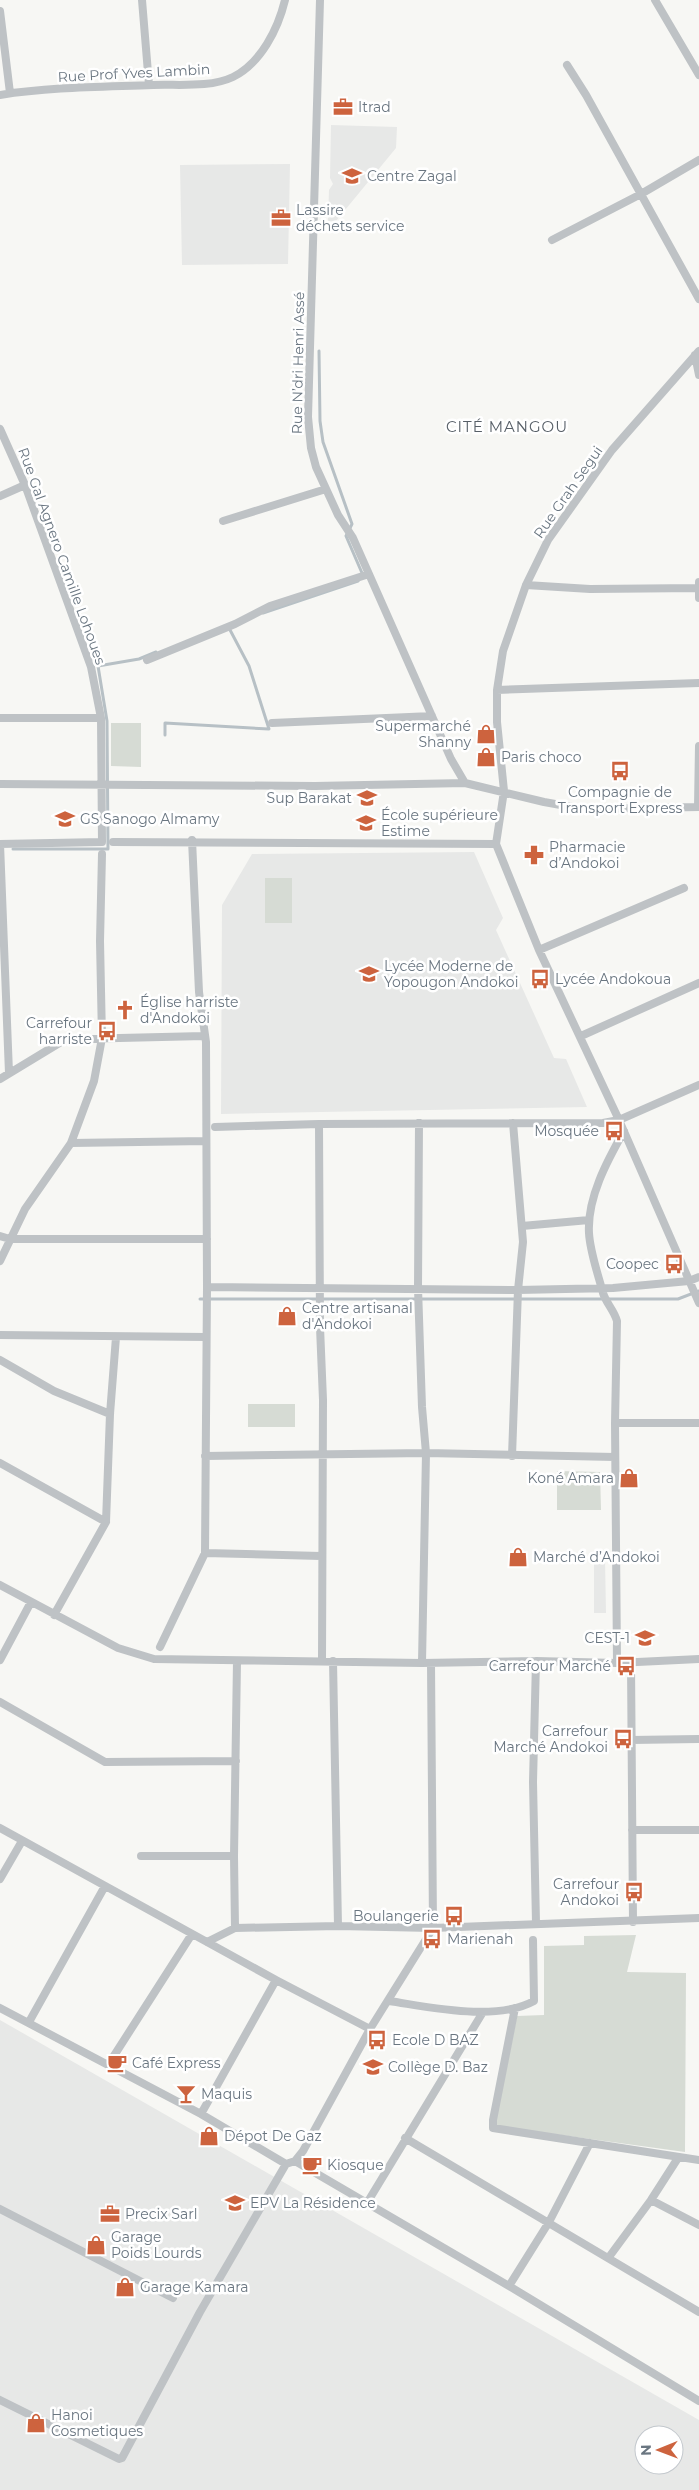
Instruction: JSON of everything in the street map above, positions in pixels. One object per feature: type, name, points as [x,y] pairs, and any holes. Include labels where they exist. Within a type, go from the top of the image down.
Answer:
[{"type":"street","points":[[142,0],[149,85]]},
{"type":"street","name":"Rue Prof Yves Lambin","points":[[0,95],[216,82],[234,76],[253,62],[262,51],[277,22],[285,0]]},
{"type":"street","name":"Rue N’dri Henri Assé","points":[[320,0],[308,417],[311,448],[326,489],[369,574],[451,759],[465,783]]},
{"type":"street","points":[[655,0],[699,75]]},
{"type":"street","points":[[0,11],[10,93]]},
{"type":"street","points":[[567,65],[586,95],[699,299]]},
{"type":"street","points":[[552,240],[641,194],[699,160]]},
{"type":"street","points":[[697,353],[699,375]]},
{"type":"street","name":"Rue Grah Segui","points":[[496,844],[504,791],[497,722],[497,690],[503,650],[526,586],[548,540],[612,450],[697,353]]},
{"type":"street","name":"Rue Gal Agnero Camille Lohoues","points":[[0,429],[25,486],[91,667],[101,718],[102,842],[0,844]]},
{"type":"street","points":[[0,496],[25,486]]},
{"type":"street","points":[[223,521],[326,489]]},
{"type":"street","points":[[147,660],[235,624],[270,606],[369,574]]},
{"type":"street","points":[[699,582],[699,598]]},
{"type":"street","points":[[526,586],[590,589],[699,588]]},
{"type":"street","points":[[497,690],[699,683]]},
{"type":"street","points":[[272,722],[432,716]]},
{"type":"street","points":[[0,718],[101,718]]},
{"type":"street","points":[[0,784],[315,786],[465,783],[544,802],[583,809],[698,807],[699,746]]},
{"type":"street","points":[[160,1647],[205,1553],[206,1042],[195,936],[192,840]]},
{"type":"street","points":[[113,842],[192,840],[236,844],[496,844],[539,950],[581,1036],[699,1303]]},
{"type":"street","points":[[0,844],[3,1000],[9,1073]]},
{"type":"street","points":[[0,1261],[30,1201],[71,1143],[94,1081],[102,1038],[100,941],[102,854]]},
{"type":"street","points":[[539,950],[684,888]]},
{"type":"street","points":[[581,1036],[699,983]]},
{"type":"street","points":[[0,1080],[61,1042],[102,1038],[204,1036]]},
{"type":"street","points":[[215,1127],[419,1123],[586,1124],[619,1120],[699,1085]]},
{"type":"street","points":[[419,1123],[418,1288],[422,1407],[426,1453],[422,1663]]},
{"type":"street","points":[[319,1124],[322,1661]]},
{"type":"street","points":[[512,1456],[518,1290],[523,1242],[514,1124]]},
{"type":"street","points":[[617,1663],[615,1423],[617,1321],[602,1288],[590,1241],[589,1220],[596,1188],[624,1131]]},
{"type":"street","points":[[71,1143],[206,1141]]},
{"type":"street","points":[[522,1226],[589,1220]]},
{"type":"street","points":[[0,1236],[10,1239],[207,1239]]},
{"type":"street","points":[[207,1287],[518,1290],[602,1288],[689,1281],[699,1277]]},
{"type":"street","points":[[0,1335],[206,1337]]},
{"type":"street","points":[[54,1615],[106,1522],[110,1414],[116,1337]]},
{"type":"street","points":[[0,1360],[54,1391],[110,1414]]},
{"type":"street","points":[[615,1423],[699,1423]]},
{"type":"street","points":[[205,1456],[322,1456],[426,1453],[512,1456],[615,1456]]},
{"type":"street","points":[[0,1464],[106,1522]]},
{"type":"street","points":[[205,1553],[321,1556]]},
{"type":"street","points":[[0,1586],[118,1648],[154,1659],[422,1663],[536,1661],[631,1663],[699,1659]]},
{"type":"street","points":[[0,1660],[31,1602]]},
{"type":"street","points":[[235,1928],[234,1856],[237,1661]]},
{"type":"street","points":[[333,1661],[338,1926]]},
{"type":"street","points":[[536,1661],[534,1782],[536,1923]]},
{"type":"street","points":[[0,2400],[119,2459],[122,2458],[209,2296],[286,2164],[295,2161],[303,2152],[370,2029],[433,1928],[431,1663]]},
{"type":"street","points":[[631,1663],[633,1922]]},
{"type":"street","points":[[0,1702],[105,1762],[236,1761]]},
{"type":"street","points":[[631,1740],[699,1739]]},
{"type":"street","points":[[0,1828],[276,1980],[370,2029]]},
{"type":"street","points":[[632,1830],[699,1830]]},
{"type":"street","points":[[0,1879],[22,1841]]},
{"type":"street","points":[[141,1856],[234,1856]]},
{"type":"street","points":[[29,2022],[104,1886]]},
{"type":"street","points":[[207,1942],[235,1928],[338,1926],[433,1928],[536,1923],[633,1922],[699,1918]]},
{"type":"street","points":[[108,2065],[192,1934]]},
{"type":"street","points":[[389,2001],[483,2012],[515,2008],[534,2001],[534,1940]]},
{"type":"street","points":[[201,2114],[276,1980]]},
{"type":"street","points":[[0,2008],[201,2114],[286,2164]]},
{"type":"street","points":[[515,2008],[493,2128],[699,2160]]},
{"type":"street","points":[[367,2202],[483,2012]]},
{"type":"street","points":[[405,2138],[699,2312]]},
{"type":"street","points":[[509,2286],[549,2222],[590,2143]]},
{"type":"street","points":[[609,2257],[652,2200],[678,2158]]},
{"type":"street","points":[[295,2161],[509,2286],[699,2401]]},
{"type":"street","points":[[652,2200],[699,2225]]},
{"type":"street","points":[[0,2209],[173,2298]]},
{"type":"shaded area","name":"Centre Zagal","points":[[331,125],[397,127],[396,148],[336,221],[328,221],[329,190],[333,184],[330,178]]},
{"type":"shaded area","points":[[290,164],[288,264],[182,265],[180,165]]},
{"type":"shaded area","points":[[111,723],[141,723],[141,767],[111,766]]},
{"type":"shaded area","name":"Lycée Moderne de Yopougon Andokoi","points":[[474,852],[503,918],[496,930],[554,1058],[566,1059],[587,1107],[221,1114],[222,905],[252,854]]},
{"type":"shaded area","points":[[265,878],[292,878],[292,923],[265,923]]},
{"type":"shaded area","points":[[248,1404],[295,1404],[295,1427],[248,1427]]},
{"type":"shaded area","points":[[557,1471],[600,1472],[601,1510],[557,1510]]},
{"type":"shaded area","points":[[605,1559],[606,1613],[594,1613],[594,1560]]},
{"type":"shaded area","points":[[636,1935],[627,1972],[686,1973],[685,2152],[495,2126],[517,2016],[544,2015],[544,1946],[584,1945],[584,1936]]},
{"type":"shaded area","points":[[0,2020],[699,2420],[699,2490],[0,2490]]},
{"type":"waterway","points":[[263,613],[358,581],[362,573],[346,536],[352,524],[323,442],[320,421],[319,351]]},
{"type":"waterway","points":[[165,735],[165,723],[269,729],[249,666],[229,628]]},
{"type":"waterway","points":[[13,849],[108,849],[107,721],[98,666],[139,659],[156,652]]},
{"type":"waterway","points":[[200,1299],[678,1299],[699,1291]]},
{"type":"place","name":"Itrad","points":[[343,107]]},
{"type":"place","name":"Centre Zagal","points":[[352,176]]},
{"type":"place","name":"Lassire déchets service","points":[[281,218]]},
{"type":"place","name":"Supermarché Shanny","points":[[486,734]]},
{"type":"place","name":"Paris choco","points":[[486,757]]},
{"type":"place","name":"Compagnie de Transport Express","points":[[620,771]]},
{"type":"place","name":"Sup Barakat","points":[[367,798]]},
{"type":"place","name":"GS Sanogo Almamy","points":[[65,819]]},
{"type":"place","name":"École supérieure Estime","points":[[366,823]]},
{"type":"place","name":"Pharmacie d’Andokoi","points":[[534,855]]},
{"type":"place","name":"Lycée Moderne de Yopougon Andokoi","points":[[369,974]]},
{"type":"place","name":"Lycée Andokoua","points":[[540,979]]},
{"type":"place","name":"Église harriste d'Andokoi","points":[[125,1010]]},
{"type":"place","name":"Carrefour harriste","points":[[107,1031]]},
{"type":"place","name":"Mosquée","points":[[614,1131]]},
{"type":"place","name":"Coopec","points":[[674,1264]]},
{"type":"place","name":"Centre artisanal d'Andokoi","points":[[287,1316]]},
{"type":"place","name":"Koné Amara","points":[[629,1478]]},
{"type":"place","name":"Marché d’Andokoi","points":[[518,1557]]},
{"type":"place","name":"CEST-1","points":[[645,1638]]},
{"type":"place","name":"Carrefour Marché","points":[[626,1666]]},
{"type":"place","name":"Carrefour Marché Andokoi","points":[[623,1739]]},
{"type":"place","name":"Carrefour Andokoi","points":[[634,1892]]},
{"type":"place","name":"Boulangerie","points":[[454,1916]]},
{"type":"place","name":"Marienah","points":[[432,1939]]},
{"type":"place","name":"Ecole D BAZ","points":[[377,2040]]},
{"type":"place","name":"Café Express","points":[[117,2063]]},
{"type":"place","name":"Collège D. Baz","points":[[373,2067]]},
{"type":"place","name":"Maquis","points":[[186,2094]]},
{"type":"place","name":"Dépot De Gaz","points":[[209,2136]]},
{"type":"place","name":"Kiosque","points":[[312,2165]]},
{"type":"place","name":"EPV La Résidence","points":[[235,2203]]},
{"type":"place","name":"Precix Sarl","points":[[110,2214]]},
{"type":"place","name":"Garage Poids Lourds","points":[[96,2245]]},
{"type":"place","name":"Garage Kamara","points":[[125,2287]]},
{"type":"place","name":"Hanoi Cosmetiques","points":[[36,2423]]},
{"type":"district","name":"CITÉ MANGOU","points":[[507,427]]}]
